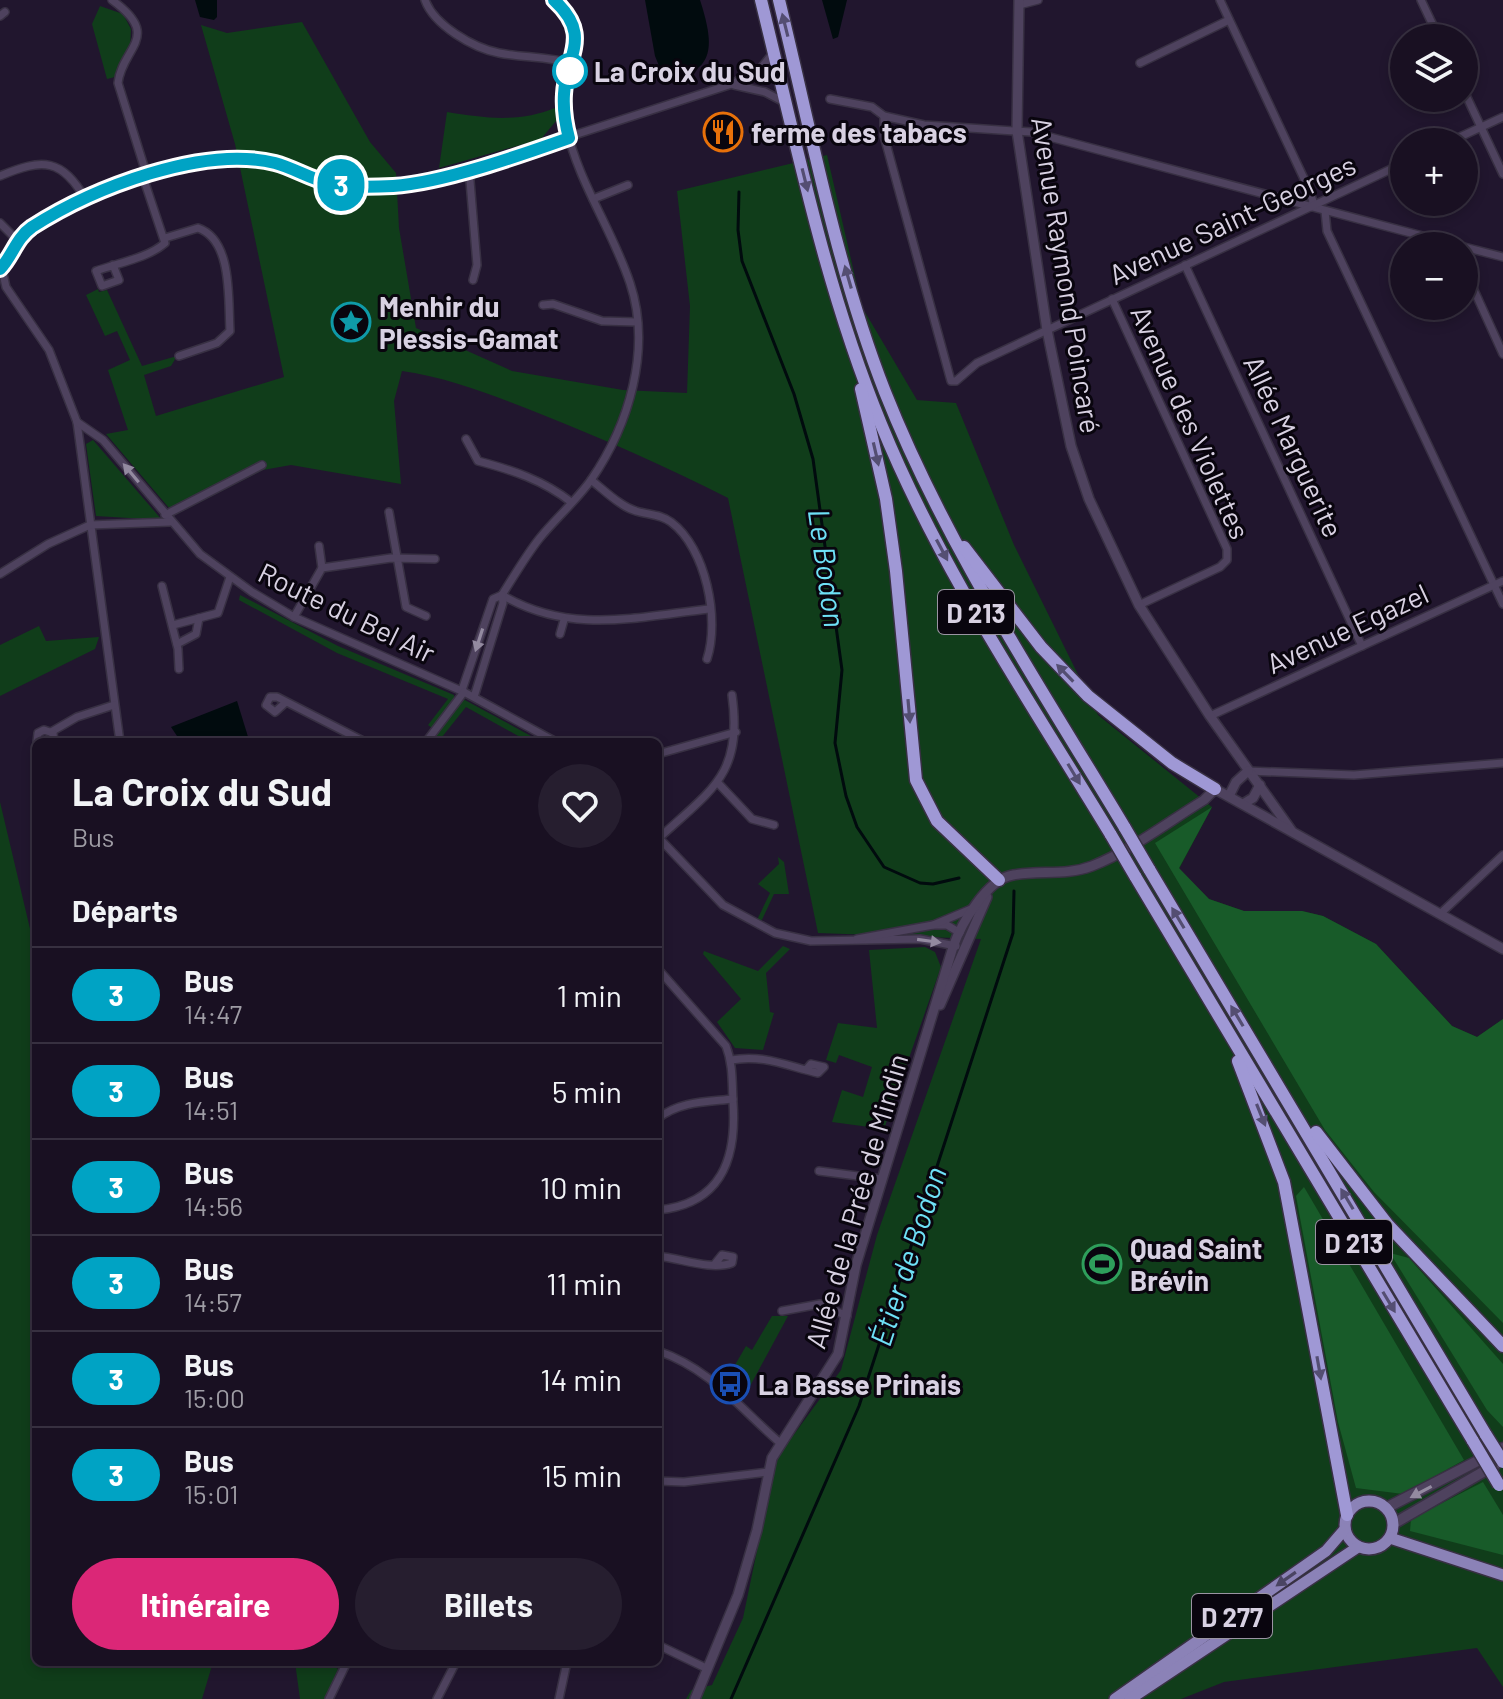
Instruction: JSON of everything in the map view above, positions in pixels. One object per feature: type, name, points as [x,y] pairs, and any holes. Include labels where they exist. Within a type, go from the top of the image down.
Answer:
[{"type":"highway","name":"D 213","points":[[761,0],[823,250],[863,378],[899,464],[955,575],[1501,1489]]},
{"type":"highway","name":"D 213","points":[[779,0],[830,209],[868,343],[896,419],[955,540],[1503,1461]]},
{"type":"highway","points":[[863,378],[861,393],[886,499],[896,571],[916,780],[937,821],[999,880]]},
{"type":"highway","points":[[955,540],[971,552],[1013,613],[1088,696],[1137,737],[1215,789]]},
{"type":"highway","points":[[1235,1043],[1235,1055],[1284,1182],[1347,1515]]},
{"type":"highway","points":[[1291,1107],[1306,1116],[1388,1225],[1503,1346]]},
{"type":"main road","points":[[1386,1508],[1393,1524],[1390,1538],[1379,1547],[1358,1547],[1345,1529],[1347,1515],[1365,1501],[1386,1508],[1503,1448]]},
{"type":"main road","points":[[1393,1524],[1405,1514],[1503,1461]]},
{"type":"main road","name":"D 277","points":[[1115,1699],[1326,1551],[1345,1529]]},
{"type":"main road","points":[[1390,1538],[1407,1540],[1503,1575]]},
{"type":"main road","name":"D 277","points":[[1130,1699],[1358,1547]]},
{"type":"street","points":[[112,0],[127,11],[136,28],[136,44],[118,83],[165,238]]},
{"type":"street","points":[[425,0],[435,16],[485,49],[537,55],[573,64]]},
{"type":"street","points":[[429,738],[463,691],[493,599],[502,595],[537,541],[591,480],[626,412],[636,364],[637,322],[631,285],[569,138],[564,94],[573,64],[574,34],[562,8],[554,0]]},
{"type":"street","points":[[1019,2],[1038,0]]},
{"type":"street","points":[[1220,0],[1307,185],[1313,201],[1311,207]]},
{"type":"street","points":[[1421,0],[1432,24]]},
{"type":"street","name":"Avenue Raymond Poincaré","points":[[1019,2],[1017,131],[1047,330],[1076,459],[1089,499],[1139,605],[1210,716],[1293,832]]},
{"type":"street","points":[[1140,63],[1229,20]]},
{"type":"street","points":[[119,738],[77,422],[49,350],[6,287],[1,269],[17,240],[32,227],[86,200],[145,176],[230,158],[274,163],[333,185],[395,186],[469,169],[732,84],[761,68],[774,52]]},
{"type":"street","points":[[732,84],[765,92],[787,104]]},
{"type":"street","points":[[830,99],[872,107],[884,116],[924,125],[1017,131],[1406,232]]},
{"type":"street","points":[[1474,112],[1503,174]]},
{"type":"street","name":"Avenue Saint-Georges","points":[[884,116],[884,136],[951,381],[956,381],[977,363],[1390,170]]},
{"type":"street","points":[[1478,128],[1503,117]]},
{"type":"street","points":[[0,176],[40,163],[54,165],[73,178],[86,200]]},
{"type":"street","points":[[469,169],[477,265],[473,280]]},
{"type":"street","points":[[593,199],[628,185]]},
{"type":"street","points":[[1325,211],[1327,231],[1503,604]]},
{"type":"street","points":[[0,223],[17,240]]},
{"type":"street","points":[[113,265],[159,248],[165,238],[198,228],[217,240],[223,256],[230,331],[217,343],[179,356]]},
{"type":"street","points":[[1478,251],[1503,257]]},
{"type":"street","name":"Allée Marguerite","points":[[1185,265],[1362,646]]},
{"type":"street","name":"Avenue des Violettes","points":[[1112,299],[1227,549],[1227,560],[1220,567],[1139,605]]},
{"type":"street","points":[[1478,299],[1503,354]]},
{"type":"street","points":[[543,305],[553,304],[602,321],[637,322]]},
{"type":"street","name":"Route du Bel Air","points":[[77,422],[94,433],[200,554],[230,577],[294,617],[463,691],[549,738]]},
{"type":"street","points":[[79,439],[94,433]]},
{"type":"street","points":[[466,439],[478,461],[513,470],[552,488],[571,502]]},
{"type":"street","points":[[0,574],[48,544],[90,525],[168,519],[262,465]]},
{"type":"street","points":[[591,480],[634,511],[659,515],[683,533],[707,577],[711,647],[707,659]]},
{"type":"street","points":[[389,512],[406,607],[426,616]]},
{"type":"street","points":[[294,617],[322,568],[319,546]]},
{"type":"street","points":[[322,568],[397,559],[435,559]]},
{"type":"street","points":[[173,625],[218,613],[230,577]]},
{"type":"street","name":"Avenue Egazel","points":[[1210,716],[1503,581]]},
{"type":"street","points":[[162,586],[177,644],[179,669]]},
{"type":"street","points":[[502,595],[521,606],[564,620],[607,623],[709,609]]},
{"type":"street","points":[[474,697],[503,603],[502,595]]},
{"type":"street","points":[[177,644],[196,634],[199,618]]},
{"type":"street","points":[[560,634],[564,620]]},
{"type":"street","points":[[662,834],[718,783],[733,755],[736,732],[732,695]]},
{"type":"street","points":[[286,702],[357,738]]},
{"type":"street","points":[[38,738],[40,731],[51,732],[77,717],[114,705]]},
{"type":"street","points":[[51,732],[53,738]]},
{"type":"street","points":[[662,753],[736,732]]},
{"type":"street","points":[[1229,796],[1236,782],[1248,771],[1354,775],[1503,763]]},
{"type":"street","points":[[718,783],[752,819],[774,825]]},
{"type":"street","points":[[1243,804],[1253,798],[1260,785]]},
{"type":"street","points":[[931,1022],[988,895],[999,880],[1014,875],[1067,872],[1090,867],[1204,800],[1215,789]]},
{"type":"street","name":"Avenue Raymond Poincaré","points":[[1215,789],[1500,944]]},
{"type":"street","points":[[662,842],[723,905],[741,918],[794,939],[848,942],[931,940],[953,947],[968,942]]},
{"type":"street","points":[[1440,914],[1503,855]]},
{"type":"street","points":[[933,925],[971,909],[988,895]]},
{"type":"street","points":[[931,1022],[953,947],[971,909]]},
{"type":"street","points":[[848,942],[933,925],[947,925],[959,931],[968,942]]},
{"type":"street","points":[[662,973],[711,1025],[726,1046],[731,1060],[736,1135],[728,1165],[711,1188],[686,1205],[662,1209]]},
{"type":"street","name":"Allée de la Prée de Mindin","points":[[695,1699],[738,1595],[757,1530],[768,1472],[779,1442],[831,1368],[847,1316],[856,1265],[931,1022]]},
{"type":"street","points":[[731,1060],[760,1057],[806,1070]]},
{"type":"street","points":[[662,1115],[688,1103],[733,1099]]},
{"type":"street","points":[[819,1171],[881,1179]]},
{"type":"street","points":[[662,1256],[714,1265]]},
{"type":"street","points":[[782,1311],[820,1304],[847,1316]]},
{"type":"street","points":[[662,1352],[686,1360],[707,1374],[779,1442]]},
{"type":"street","points":[[662,1481],[684,1482],[768,1472]]},
{"type":"street","points":[[662,1647],[708,1669]]},
{"type":"street","points":[[329,1699],[343,1666]]},
{"type":"street","points":[[437,1699],[454,1666]]},
{"type":"street","points":[[559,1699],[566,1666]]},
{"type":"green space","points":[[100,6],[123,14],[131,29],[130,51],[127,50],[115,77],[107,79],[92,24]]},
{"type":"green space","points":[[302,22],[370,142],[396,173],[399,228],[416,328],[512,371],[623,390],[687,393],[690,306],[677,191],[827,155],[862,307],[917,400],[956,403],[1014,545],[1098,715],[1212,807],[1179,869],[1209,899],[1244,911],[1302,911],[1323,916],[1376,944],[1452,1026],[1477,1037],[1503,1019],[1503,1687],[1477,1648],[1224,1682],[1181,1699],[686,1699],[691,1690],[712,1685],[743,1618],[776,1459],[841,1370],[877,1235],[981,939],[818,933],[728,498],[636,454],[526,408],[456,383],[402,371],[394,401],[401,484],[291,465],[263,470],[175,515],[106,434],[128,430],[108,370],[130,360],[117,331],[105,336],[86,295],[98,289],[99,292],[107,290],[142,366],[177,356],[171,366],[144,375],[156,416],[284,377],[235,144],[201,25],[227,33]]},
{"type":"green space","points":[[555,108],[556,121],[541,139],[439,168],[447,112],[515,117]]},
{"type":"green space","points":[[93,440],[162,520],[96,516],[86,444]]},
{"type":"green space","points":[[240,595],[338,646],[454,695],[454,700],[433,729],[428,725],[448,699],[337,653],[239,600]]},
{"type":"green space","points":[[39,626],[46,641],[99,637],[95,649],[0,696],[0,645]]},
{"type":"green space","points":[[463,699],[535,738],[522,738],[466,707],[441,738],[434,738]]},
{"type":"green space","points":[[0,802],[32,937],[32,1666],[212,1666],[202,1699],[0,1699]]},
{"type":"green space","points":[[1212,807],[1179,868],[1209,899],[1244,911],[1302,911],[1323,916],[1376,944],[1452,1026],[1477,1037],[1503,1019],[1503,1323],[1374,1192],[1325,1130],[1155,843]]},
{"type":"green space","points":[[778,857],[784,862],[789,894],[774,894],[761,922],[757,920],[770,893],[758,884],[779,864]]},
{"type":"green space","points":[[783,946],[790,949],[766,973],[770,1012],[774,1013],[763,1050],[735,1048],[717,1022],[741,999],[703,954],[704,951],[758,971]]},
{"type":"green space","points":[[925,947],[935,952],[941,967],[884,1129],[832,1122],[842,1090],[863,1097],[872,1067],[839,1055],[836,1063],[826,1060],[838,1023],[877,1028],[869,950]]},
{"type":"green space","points":[[1304,1187],[1464,1460],[1403,1494],[1356,1488],[1338,1422],[1296,1196]]},
{"type":"green space","points":[[1390,1253],[1409,1258],[1503,1364],[1503,1427],[1487,1410]]},
{"type":"green space","points":[[772,1316],[788,1316],[742,1401],[725,1382],[746,1346],[752,1350]]},
{"type":"green space","points":[[1483,1482],[1503,1515],[1503,1555],[1410,1531],[1411,1519]]},
{"type":"green space","points":[[296,1666],[332,1666],[338,1669],[325,1699],[300,1699]]},
{"type":"shaded area","points":[[195,0],[217,0],[217,17],[214,20],[200,17]]},
{"type":"shaded area","points":[[645,0],[700,0],[709,42],[703,63],[695,70],[664,78],[655,56]]},
{"type":"shaded area","points":[[822,0],[847,0],[838,37],[833,39]]},
{"type":"shaded area","points":[[237,701],[248,738],[178,738],[171,727]]},
{"type":"waterway","name":"Le Bodon","points":[[739,192],[738,230],[742,261],[794,394],[813,459],[842,670],[835,743],[846,796],[857,827],[884,867],[920,883],[933,884],[959,878]]},
{"type":"waterway","name":"Étier de Bodon","points":[[731,1699],[859,1406],[1013,933],[1014,891]]},
{"type":"bus line","name":"3","points":[[0,269],[17,240],[32,227],[124,183],[190,164],[230,158],[274,163],[333,185],[395,186],[469,169],[569,138],[564,94],[576,44],[571,23],[554,0]]},
{"type":"place","name":"La Croix du Sud","points":[[570,71]]},
{"type":"place","name":"ferme des tabacs","points":[[723,132]]},
{"type":"place","name":"Menhir du Plessis-Gamat","points":[[351,322]]},
{"type":"place","name":"Quad Saint Brévin","points":[[1102,1264]]},
{"type":"place","name":"La Basse Prinais","points":[[730,1384]]}]
